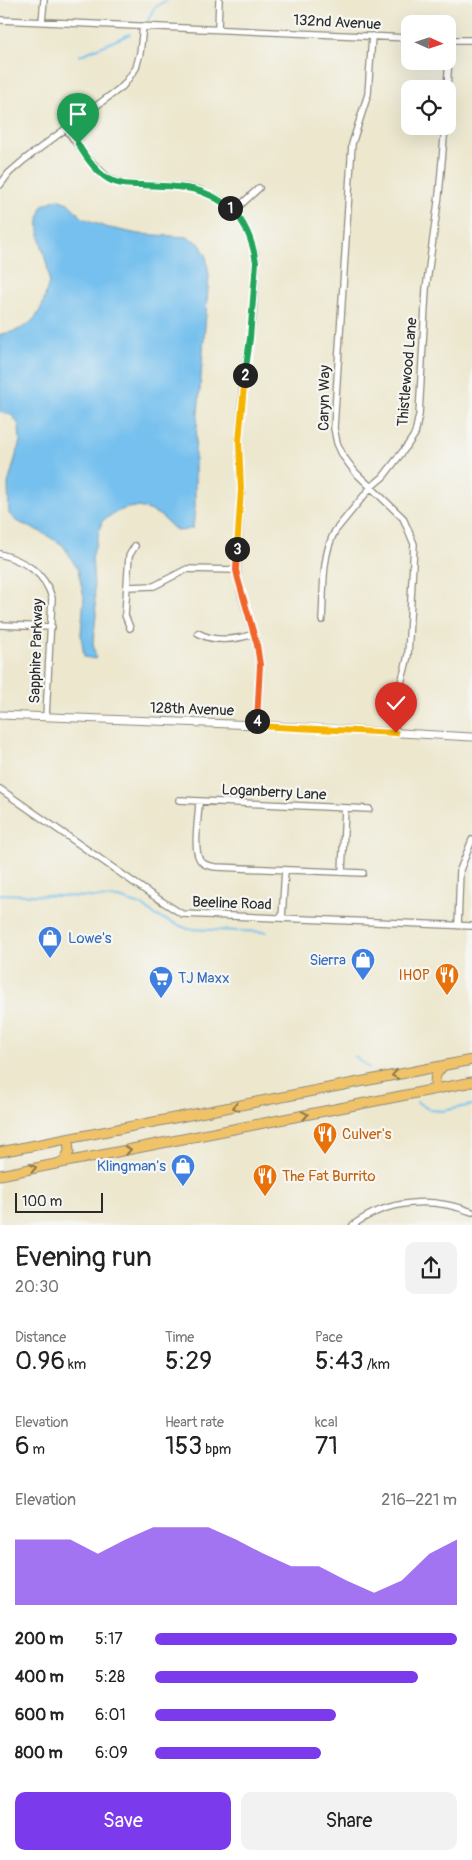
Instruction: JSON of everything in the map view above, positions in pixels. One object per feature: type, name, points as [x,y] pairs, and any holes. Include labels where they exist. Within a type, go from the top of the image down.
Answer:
[{"type":"highway","points":[[0,1152],[472,1060]]},
{"type":"highway","points":[[436,1090],[434,1082],[436,1074],[443,1066]]},
{"type":"highway","points":[[0,1175],[472,1082]]},
{"type":"highway","points":[[63,1162],[69,1152],[68,1140]]},
{"type":"street","points":[[42,22],[44,0]]},
{"type":"street","points":[[218,28],[219,0]]},
{"type":"street","name":"132nd Avenue","points":[[0,20],[218,28],[401,38]]},
{"type":"street","points":[[0,185],[24,160],[67,130],[127,82],[136,68],[143,26]]},
{"type":"street","name":"Caryn Way","points":[[372,36],[368,94],[352,144],[334,410],[337,444],[349,464],[403,518],[414,544],[408,655],[394,710],[396,733]]},
{"type":"street","points":[[456,40],[472,40]]},
{"type":"street","points":[[67,130],[86,158],[108,178],[123,184],[184,187],[200,190],[224,202],[234,211],[247,231],[255,253],[253,315],[243,385],[239,441],[241,490],[236,570],[254,634],[260,665],[257,726]]},
{"type":"street","name":"Thistlewood Lane","points":[[322,620],[326,564],[330,539],[371,487],[383,477],[415,434],[419,415],[426,289],[439,195],[444,135]]},
{"type":"street","points":[[234,211],[259,188]]},
{"type":"street","points":[[130,628],[125,615],[128,556],[135,546]]},
{"type":"street","name":"Sapphire Parkway","points":[[0,554],[30,566],[47,584],[53,605],[46,716]]},
{"type":"street","points":[[127,587],[154,586],[187,569],[236,570]]},
{"type":"street","points":[[0,624],[52,627]]},
{"type":"street","points":[[198,633],[212,639],[237,639],[254,634]]},
{"type":"street","name":"128th Avenue","points":[[0,715],[472,737]]},
{"type":"street","name":"Beeline Road","points":[[0,789],[182,914],[472,926]]},
{"type":"street","name":"Loganberry Lane","points":[[179,800],[369,809]]},
{"type":"street","points":[[200,801],[196,846],[202,862],[216,867],[363,874]]},
{"type":"street","points":[[342,872],[345,808]]},
{"type":"street","points":[[458,926],[460,870],[472,840]]},
{"type":"street","points":[[282,918],[285,870]]},
{"type":"street","points":[[353,1225],[381,1210],[413,1203],[443,1204],[472,1212]]},
{"type":"water","points":[[57,199],[68,203],[83,218],[105,227],[138,234],[187,237],[199,243],[206,255],[209,276],[195,451],[193,528],[183,531],[177,530],[154,512],[139,507],[132,507],[117,512],[102,521],[92,558],[96,615],[93,643],[96,659],[84,657],[81,634],[84,597],[78,570],[63,545],[41,532],[16,521],[9,514],[8,484],[20,441],[19,425],[12,415],[0,412],[0,334],[18,330],[31,322],[44,301],[49,280],[39,234],[40,215],[43,205]]},
{"type":"waterway","points":[[148,20],[154,8],[167,0]]},
{"type":"waterway","points":[[79,56],[130,34]]},
{"type":"waterway","points":[[0,894],[119,898],[144,906],[154,915],[188,929],[266,932]]},
{"type":"waterway","points":[[355,1056],[369,1068]]},
{"type":"waterway","points":[[417,1102],[430,1110],[442,1111],[472,1105]]},
{"type":"place","name":"Lowe's","points":[[50,959]]},
{"type":"place","name":"Sierra","points":[[363,981]]},
{"type":"place","name":"IHOP","points":[[447,996]]},
{"type":"place","name":"TJ Maxx","points":[[161,999]]},
{"type":"place","name":"Culver's","points":[[325,1155]]},
{"type":"place","name":"Klingman's","points":[[183,1187]]},
{"type":"place","name":"The Fat Burrito","points":[[265,1197]]},
{"type":"route","points":[[78,144],[86,158],[98,170],[108,178],[123,184],[184,187],[200,190],[224,202],[241,220],[255,253],[253,315],[243,385],[239,441],[241,490],[236,570],[257,645],[260,665],[257,726],[396,733]]}]
